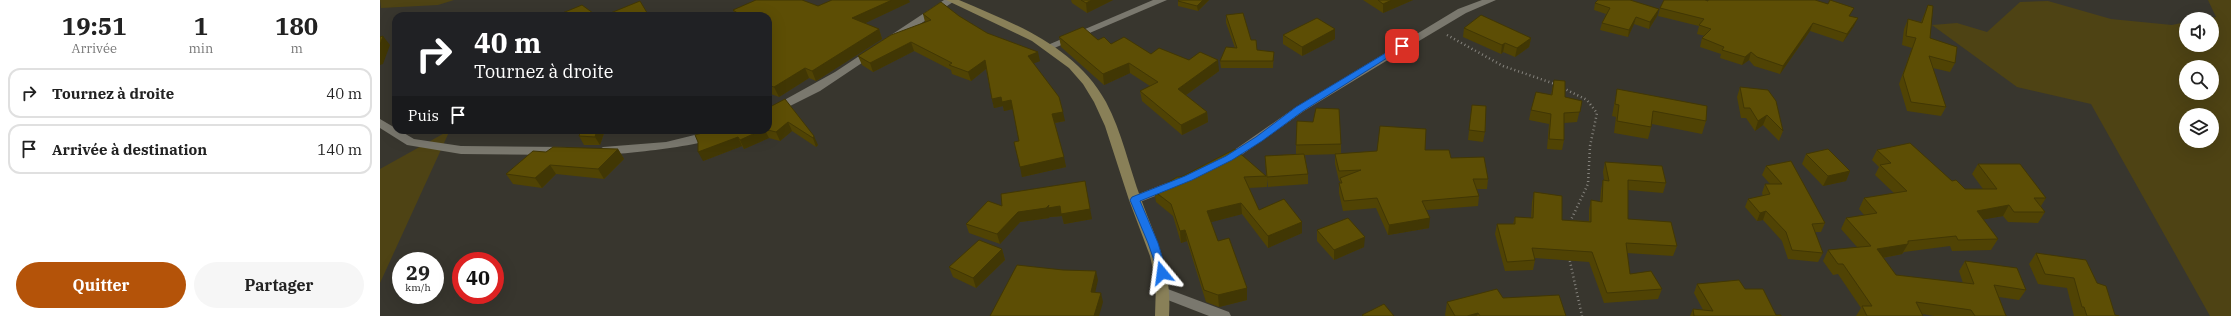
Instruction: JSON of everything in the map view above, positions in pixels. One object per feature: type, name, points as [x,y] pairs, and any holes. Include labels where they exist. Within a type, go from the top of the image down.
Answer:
[{"type":"street","points":[[772,111],[836,78],[914,21],[951,0],[1005,24],[1048,47],[1069,62],[1087,79],[1101,103],[1135,200],[1153,243],[1162,273],[1165,293],[1162,316]]},
{"type":"street","points":[[1048,47],[1162,0]]},
{"type":"street","points":[[1215,165],[1259,139],[1300,109],[1437,25],[1462,11],[1491,0]]},
{"type":"street","points":[[380,123],[392,130]]},
{"type":"street","points":[[398,134],[411,142],[461,150],[579,151]]},
{"type":"street","points":[[594,151],[662,147],[693,141],[715,134]]},
{"type":"street","points":[[1135,200],[1182,181]]},
{"type":"street","points":[[1165,293],[1224,316]]},
{"type":"path","points":[[1437,25],[1434,27],[1502,66],[1562,87],[1587,100],[1597,114],[1590,146],[1588,184],[1570,220],[1570,227]]},
{"type":"path","points":[[1568,256],[1582,316]]},
{"type":"shaded area","points":[[380,0],[454,0],[438,5],[381,8]]},
{"type":"shaded area","points":[[2208,0],[2231,0],[2231,316],[2210,316],[2091,104],[2017,87],[1932,25],[1957,23],[1987,32],[2020,2],[2048,1],[2111,19],[2172,25],[2179,24],[2179,52],[2219,52],[2219,12],[2214,12]]},
{"type":"shaded area","points":[[443,134],[448,134],[394,252],[392,252],[392,257],[380,283],[380,169]]},
{"type":"building","points":[[756,0],[802,0],[818,6],[832,0],[892,0],[852,18],[879,29],[812,71],[805,68],[774,87],[772,86],[772,12],[736,12],[733,10]]},
{"type":"building","points":[[1081,0],[1092,0],[1086,3]]},
{"type":"building","points":[[1203,0],[1197,6],[1178,1]]},
{"type":"building","points":[[1378,0],[1392,0],[1383,4]]},
{"type":"building","points":[[1598,0],[1630,0],[1659,9],[1650,22],[1636,17],[1629,30],[1602,23],[1610,8],[1595,3]]},
{"type":"building","points":[[1664,0],[1815,0],[1828,4],[1830,0],[1854,8],[1849,16],[1858,18],[1847,34],[1813,23],[1783,66],[1757,57],[1751,52],[1745,57],[1722,50],[1724,47],[1702,38],[1711,29],[1699,25],[1704,19],[1660,8]]},
{"type":"building","points":[[640,1],[647,12],[613,12]]},
{"type":"building","points":[[941,2],[959,16],[987,33],[1038,52],[1028,56],[1059,97],[1063,112],[1052,114],[1064,157],[1020,167],[1014,142],[1019,141],[1011,100],[1002,102],[1001,97],[992,99],[985,60],[968,72],[949,65],[952,63],[911,42],[870,63],[858,56],[891,35],[931,20],[923,14]]},
{"type":"building","points":[[582,5],[592,12],[565,12]]},
{"type":"building","points":[[1928,5],[1933,6],[1930,38],[1957,47],[1955,63],[1929,56],[1946,107],[1911,102],[1903,75],[1916,38],[1906,36],[1908,19],[1922,23]]},
{"type":"building","points":[[1243,13],[1251,40],[1256,40],[1257,50],[1274,52],[1273,61],[1220,61],[1226,47],[1237,48],[1226,15]]},
{"type":"building","points":[[1481,15],[1531,38],[1517,48],[1505,43],[1502,45],[1464,28]]},
{"type":"building","points":[[1317,18],[1335,29],[1302,47],[1283,35]]},
{"type":"building","points":[[1083,27],[1098,40],[1104,37],[1111,44],[1124,37],[1151,54],[1159,48],[1189,60],[1200,52],[1218,60],[1178,89],[1207,112],[1181,125],[1140,91],[1158,82],[1129,63],[1103,74],[1059,37]]},
{"type":"building","points":[[383,36],[380,45],[380,37]]},
{"type":"building","points":[[1554,80],[1565,81],[1565,97],[1582,101],[1580,112],[1564,113],[1564,140],[1549,139],[1551,114],[1531,110],[1536,92],[1552,95]]},
{"type":"building","points":[[1740,87],[1768,90],[1776,101],[1783,131],[1767,115],[1758,121],[1750,108],[1744,108]]},
{"type":"building","points":[[1617,89],[1707,106],[1706,121],[1653,111],[1651,127],[1617,121],[1619,105],[1615,104]]},
{"type":"building","points":[[785,99],[814,136],[813,138],[788,122],[776,132],[772,131],[772,106]]},
{"type":"building","points":[[1472,105],[1486,106],[1485,132],[1469,130]]},
{"type":"building","points":[[1316,108],[1339,109],[1341,144],[1296,145],[1297,121],[1313,122]]},
{"type":"building","points":[[1380,126],[1426,129],[1425,150],[1449,150],[1451,158],[1484,157],[1488,179],[1473,179],[1479,196],[1422,201],[1430,218],[1389,225],[1377,198],[1344,201],[1339,183],[1342,183],[1340,178],[1361,170],[1339,171],[1335,154],[1377,151]]},
{"type":"building","points":[[580,134],[596,134],[595,137],[579,136]]},
{"type":"building","points":[[753,134],[740,140],[738,137],[698,152],[698,142],[695,135]]},
{"type":"building","points":[[1910,143],[1952,181],[1956,180],[1965,189],[1997,189],[1978,164],[2020,164],[2046,198],[2034,198],[2045,212],[2014,212],[2009,205],[1977,211],[1998,239],[1958,240],[1956,236],[1908,241],[1908,244],[1877,249],[1896,275],[1974,284],[1965,261],[2017,268],[2026,290],[1994,285],[2006,316],[1975,316],[1971,310],[1916,302],[1923,316],[1867,316],[1862,306],[1872,306],[1843,264],[1838,264],[1828,250],[1871,246],[1846,218],[1877,213],[1864,198],[1907,191],[1880,165],[1891,163],[1877,150]]},
{"type":"building","points":[[553,147],[618,149],[598,169],[550,165],[535,178],[506,174],[533,151],[546,152]]},
{"type":"building","points":[[1235,149],[1266,176],[1244,177],[1259,210],[1284,199],[1302,222],[1268,236],[1241,203],[1207,211],[1218,241],[1229,238],[1247,288],[1218,295],[1204,290],[1185,230],[1180,231],[1171,204],[1154,191],[1177,177],[1181,177]]},
{"type":"building","points":[[1828,149],[1850,171],[1828,176],[1806,154]]},
{"type":"building","points":[[1304,154],[1308,174],[1267,177],[1265,156]]},
{"type":"building","points":[[1791,161],[1825,223],[1812,224],[1823,253],[1792,250],[1786,232],[1766,211],[1760,213],[1748,199],[1770,194],[1765,184],[1782,184],[1766,166]]},
{"type":"building","points":[[1605,162],[1662,166],[1666,183],[1628,180],[1628,219],[1671,222],[1677,246],[1626,243],[1630,274],[1651,271],[1662,289],[1607,293],[1592,252],[1532,248],[1535,260],[1507,262],[1497,224],[1515,224],[1515,217],[1533,218],[1534,192],[1562,196],[1562,220],[1591,222],[1591,200],[1602,202],[1603,180],[1609,181]]},
{"type":"building","points":[[1085,181],[1090,209],[1061,214],[1060,206],[1048,208],[1049,205],[1046,208],[1018,212],[997,234],[966,224],[988,201],[1002,206],[1001,194]]},
{"type":"building","points":[[1348,218],[1365,237],[1334,250],[1317,230]]},
{"type":"building","points":[[979,240],[1002,249],[973,278],[949,267]]},
{"type":"building","points":[[2036,253],[2086,260],[2097,283],[2106,286],[2115,315],[2119,316],[2087,316],[2084,307],[2082,307],[2074,278],[2045,274]]},
{"type":"building","points":[[1017,265],[1063,270],[1096,271],[1091,292],[1101,293],[1094,316],[990,316]]},
{"type":"building","points":[[1739,280],[1745,289],[1763,289],[1776,315],[1781,316],[1694,316],[1693,309],[1713,311],[1697,284]]},
{"type":"building","points":[[1497,289],[1503,298],[1559,295],[1566,316],[1480,316],[1478,313],[1467,316],[1455,316],[1447,302]]},
{"type":"building","points":[[1384,304],[1394,316],[1362,315]]},
{"type":"route","points":[[1162,273],[1153,243],[1135,200],[1188,178],[1229,158],[1259,139],[1300,109],[1402,46]]}]
